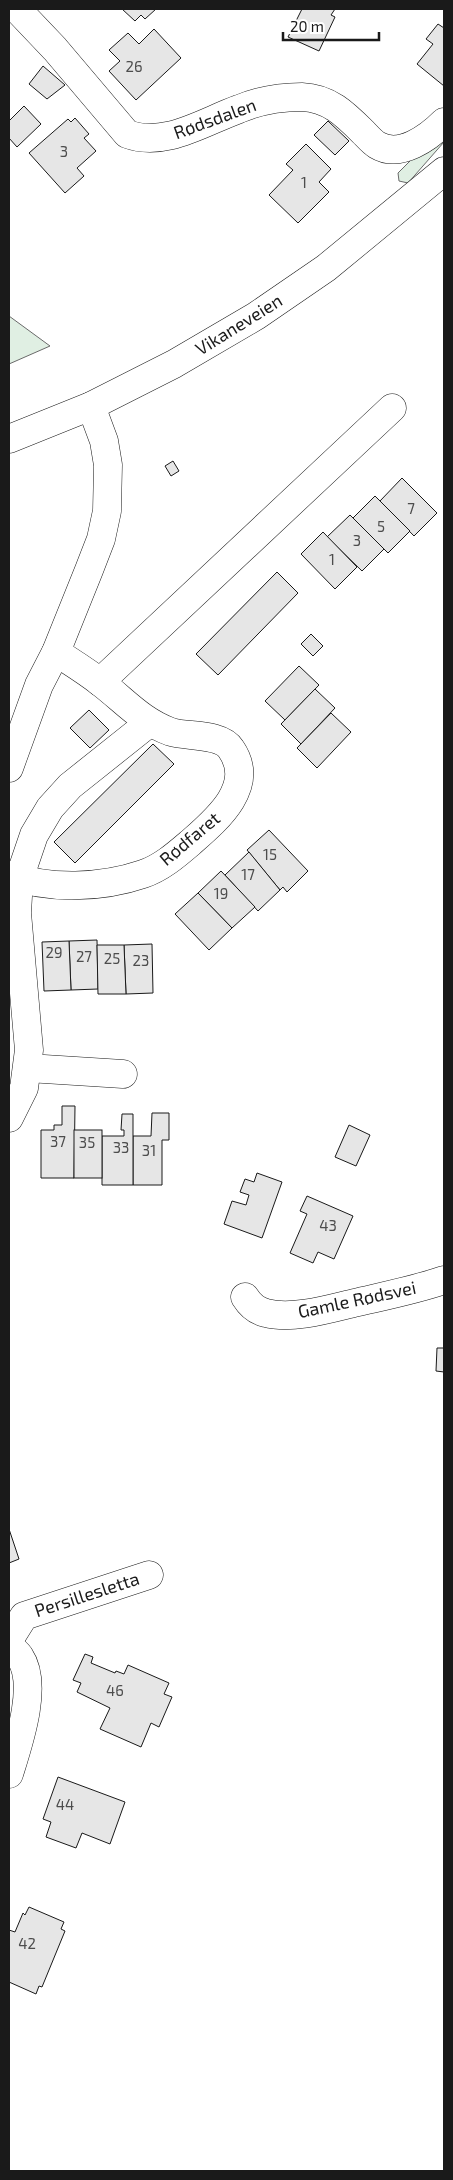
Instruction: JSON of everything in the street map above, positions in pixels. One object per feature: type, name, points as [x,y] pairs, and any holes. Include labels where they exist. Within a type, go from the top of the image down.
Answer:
[{"type":"street","name":"Rødsdalen","points":[[17,9],[55,49],[127,134],[139,138],[152,140],[168,137],[240,108],[288,97],[327,102],[343,113],[378,146],[394,149],[414,145],[431,135],[444,122]]},
{"type":"street","name":"Vikaneveien","points":[[9,439],[91,406],[174,364],[256,316],[326,268],[444,171]]},
{"type":"street","points":[[9,768],[39,685],[56,652],[101,539],[107,511],[108,465],[104,441],[91,406]]},
{"type":"street","points":[[100,682],[392,408]]},
{"type":"street","name":"Rødfaret","points":[[14,877],[53,885],[120,881],[145,874],[167,862],[211,825],[234,796],[238,783],[238,769],[235,756],[230,747],[204,736],[173,733],[149,723],[100,682],[56,652]]},
{"type":"street","points":[[9,1118],[24,1088],[28,1068],[26,1000],[14,877],[34,835],[50,808],[70,786],[149,723]]},
{"type":"street","points":[[28,1068],[123,1074]]},
{"type":"street","name":"Gamle Rødsvei","points":[[245,1297],[251,1306],[266,1314],[304,1313],[420,1288],[444,1280]]},
{"type":"street","name":"Persillesletta","points":[[9,1640],[24,1616],[149,1574]]},
{"type":"street","points":[[9,1646],[20,1656],[23,1663],[27,1692],[23,1727],[9,1774]]},
{"type":"green space","points":[[444,127],[444,142],[408,183],[399,181],[398,173]]},
{"type":"green space","points":[[9,316],[50,346],[9,364]]},
{"type":"building","points":[[122,9],[156,9],[145,19],[141,15],[135,21]]},
{"type":"building","points":[[302,9],[335,9],[331,15],[335,17],[319,51],[288,37]]},
{"type":"building","points":[[438,24],[444,28],[444,86],[417,64],[433,44],[426,39]]},
{"type":"building","points":[[154,29],[181,58],[136,100],[109,71],[120,61],[109,50],[128,33],[139,44]]},
{"type":"building","points":[[43,66],[65,85],[47,99],[29,84]]},
{"type":"building","points":[[24,106],[41,124],[17,147],[9,138],[9,121]]},
{"type":"building","points":[[75,118],[89,134],[84,138],[96,151],[77,168],[84,176],[65,193],[29,153],[68,119],[71,122]]},
{"type":"building","points":[[328,121],[349,141],[335,155],[314,135]]},
{"type":"building","points":[[306,144],[331,169],[319,182],[329,192],[298,223],[269,195],[293,170],[286,164]]},
{"type":"building","points":[[173,461],[179,471],[171,476],[165,466]]},
{"type":"building","points":[[402,478],[437,513],[414,536],[380,501]]},
{"type":"building","points":[[375,496],[410,531],[388,553],[353,518]]},
{"type":"building","points":[[350,515],[384,549],[362,571],[327,537]]},
{"type":"building","points":[[323,532],[357,567],[335,589],[301,554]]},
{"type":"building","points":[[277,572],[298,593],[218,675],[196,654]]},
{"type":"building","points":[[311,634],[323,646],[313,656],[301,644]]},
{"type":"building","points":[[299,666],[319,685],[285,720],[265,701]]},
{"type":"building","points":[[315,689],[335,708],[301,744],[281,724]]},
{"type":"building","points":[[89,710],[109,730],[90,748],[70,728]]},
{"type":"building","points":[[331,713],[351,732],[317,768],[297,748]]},
{"type":"building","points":[[153,744],[174,764],[75,863],[54,842]]},
{"type":"building","points":[[269,830],[308,871],[287,892],[283,887],[280,890],[247,850]]},
{"type":"building","points":[[249,852],[280,890],[258,911],[225,875]]},
{"type":"building","points":[[221,871],[255,907],[232,928],[198,893]]},
{"type":"building","points":[[198,893],[232,928],[209,950],[175,914]]},
{"type":"building","points":[[97,940],[98,989],[71,990],[69,941]]},
{"type":"building","points":[[69,941],[71,990],[44,991],[42,942]]},
{"type":"building","points":[[152,944],[153,993],[126,994],[124,945]]},
{"type":"building","points":[[97,945],[124,945],[126,994],[98,994]]},
{"type":"building","points":[[62,1106],[75,1106],[74,1178],[41,1178],[41,1130],[54,1130],[54,1125],[62,1125]]},
{"type":"building","points":[[152,1113],[169,1113],[169,1140],[162,1140],[162,1185],[133,1185],[133,1136],[151,1136]]},
{"type":"building","points":[[122,1114],[133,1114],[133,1185],[102,1185],[102,1136],[124,1136],[124,1130],[121,1130]]},
{"type":"building","points":[[349,1125],[370,1135],[356,1166],[335,1157]]},
{"type":"building","points":[[74,1130],[102,1130],[102,1178],[74,1178]]},
{"type":"building","points":[[257,1173],[282,1182],[262,1238],[224,1224],[232,1201],[246,1205],[249,1195],[240,1192],[245,1179],[254,1182]]},
{"type":"building","points":[[307,1196],[353,1216],[334,1259],[318,1252],[313,1263],[290,1253],[307,1214],[300,1211]]},
{"type":"building","points":[[437,1348],[444,1348],[444,1372],[436,1371]]},
{"type":"building","points":[[9,1529],[19,1559],[9,1563]]},
{"type":"building","points":[[85,1654],[93,1657],[91,1663],[115,1673],[116,1671],[124,1674],[128,1665],[169,1683],[164,1694],[172,1697],[159,1727],[151,1723],[141,1747],[100,1729],[110,1708],[77,1692],[81,1683],[73,1680]]},
{"type":"building","points":[[58,1777],[125,1802],[110,1844],[82,1833],[76,1848],[46,1837],[51,1822],[43,1819]]},
{"type":"building","points":[[29,1907],[64,1922],[61,1929],[65,1931],[42,1987],[39,1986],[36,1994],[9,1982],[9,1930],[15,1932],[23,1913],[25,1915]]}]
